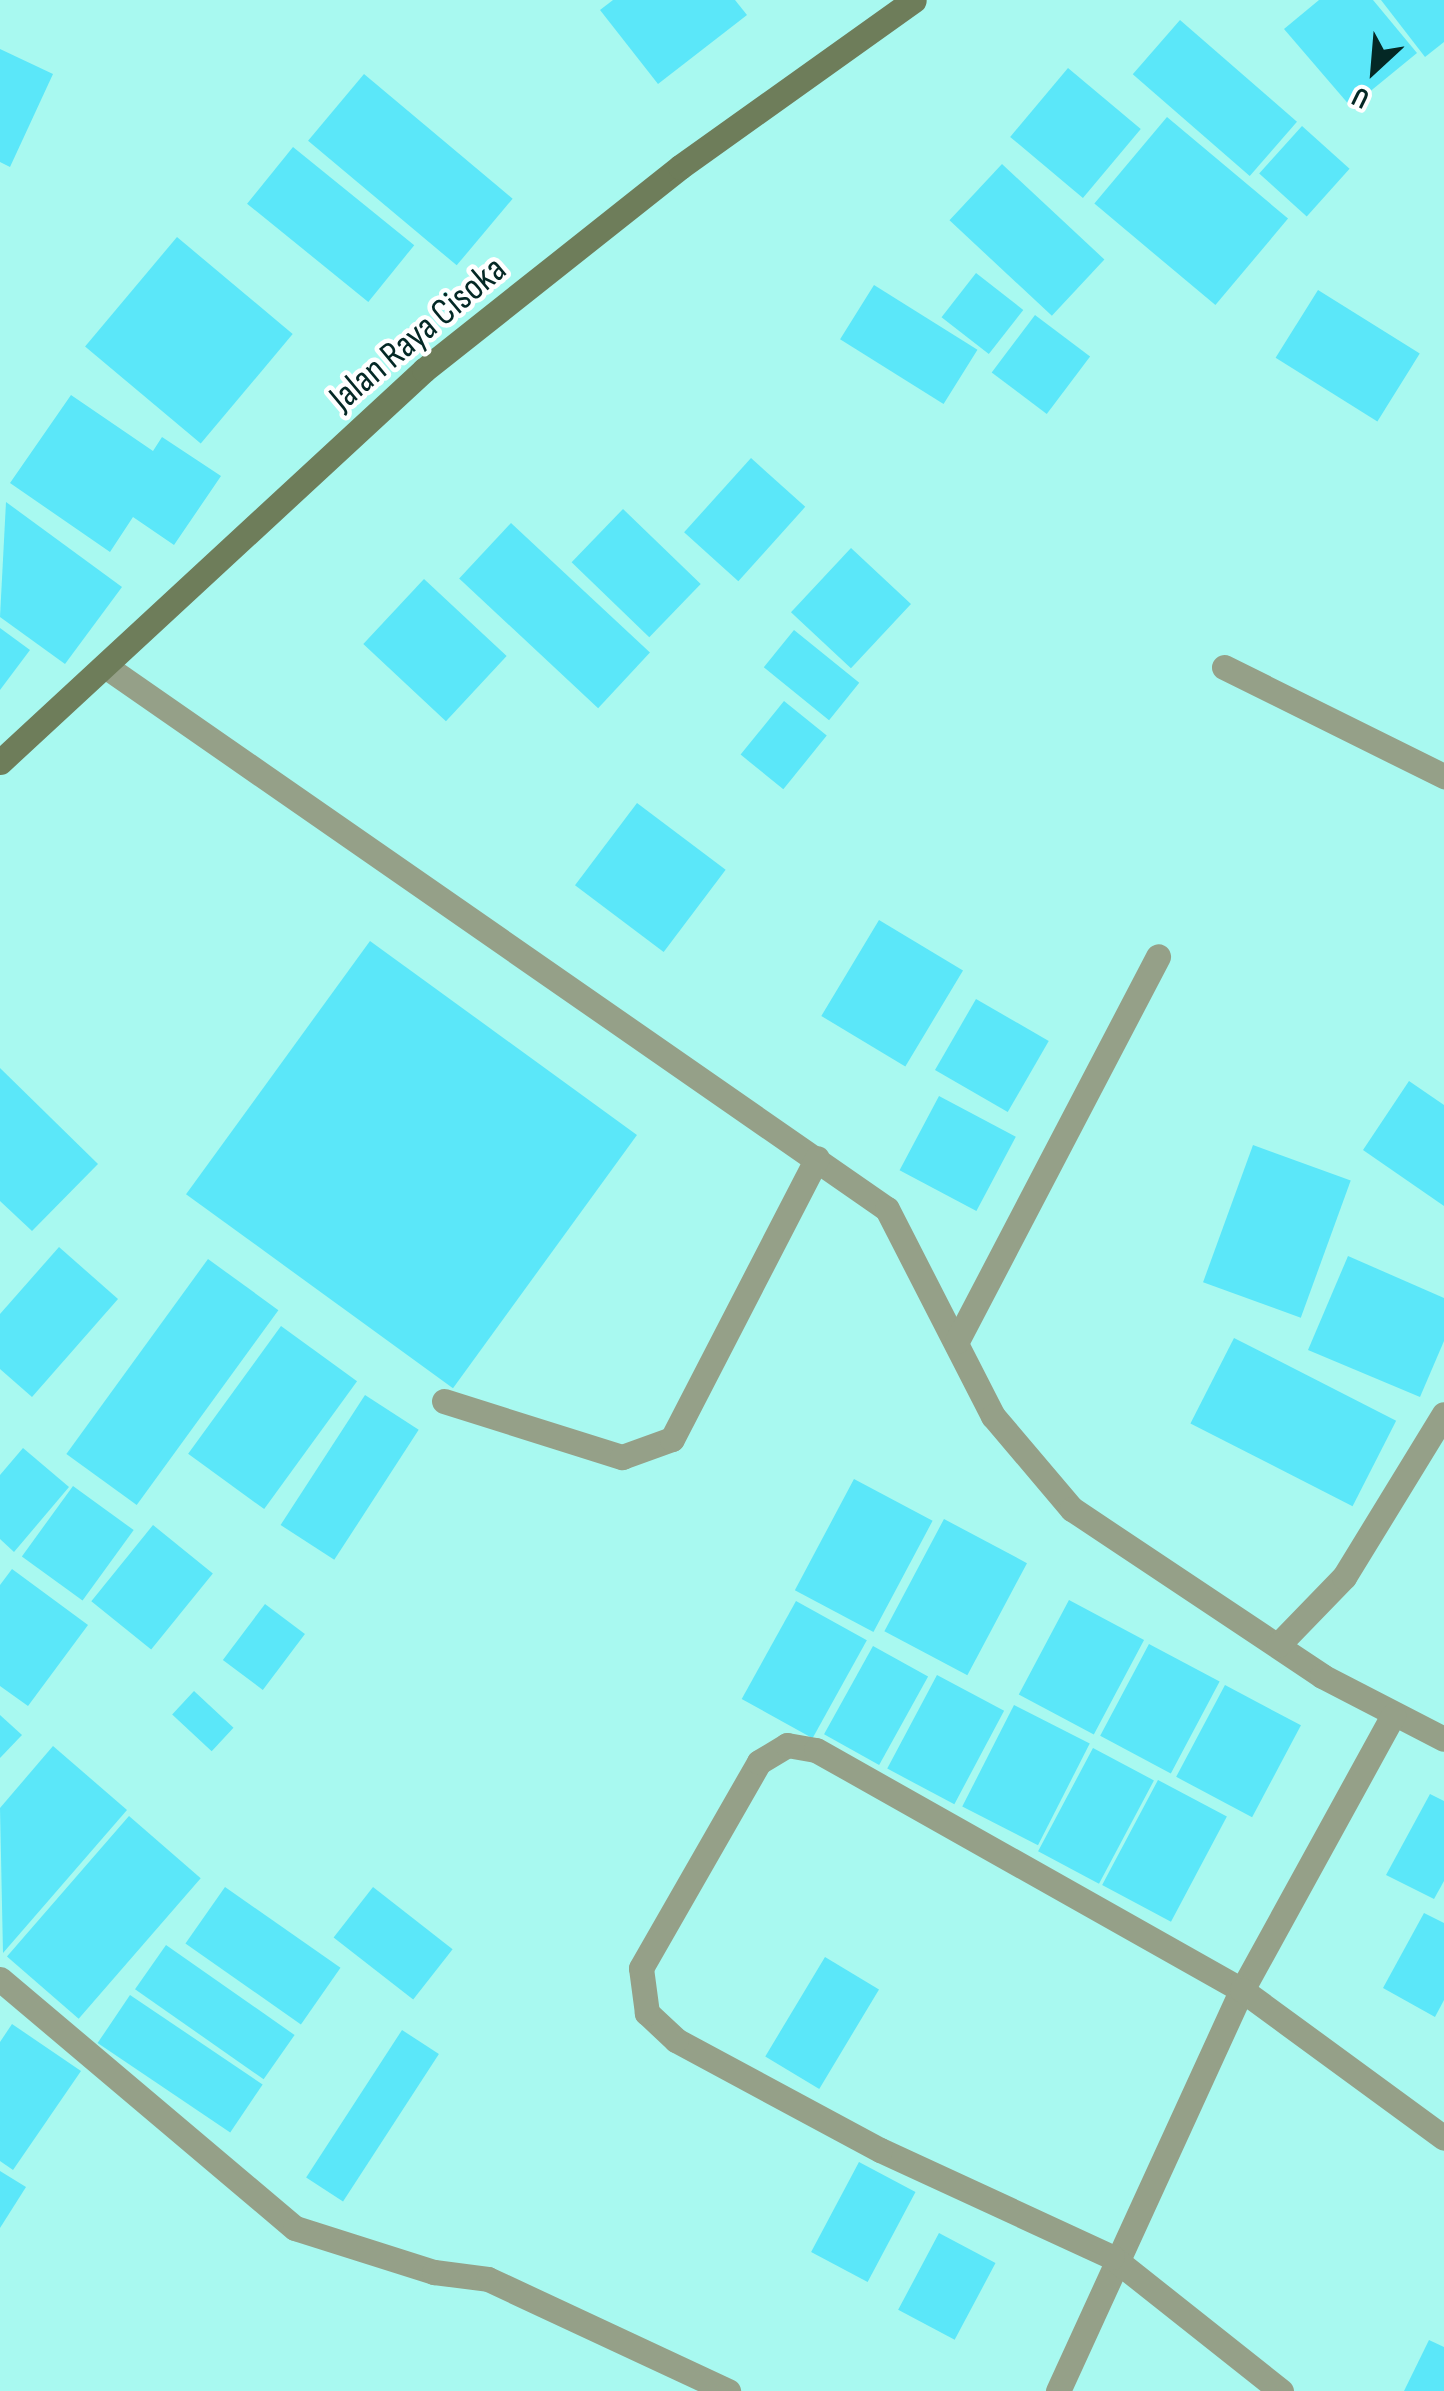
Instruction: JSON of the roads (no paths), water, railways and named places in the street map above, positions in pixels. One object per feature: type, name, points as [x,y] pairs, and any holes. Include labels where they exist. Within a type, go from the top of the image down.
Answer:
[{"type":"street","name":"Jalan Raya Cisoka","points":[[0,762],[108,668],[424,370],[680,168],[914,0]]},
{"type":"street","points":[[1224,667],[1444,776]]},
{"type":"street","points":[[108,668],[320,824],[460,904],[626,1032],[887,1209],[993,1416],[1072,1509],[1278,1644],[1393,1715],[1444,1739]]},
{"type":"street","points":[[957,1342],[1158,956]]},
{"type":"street","points":[[444,1401],[622,1457],[672,1440],[817,1158]]},
{"type":"street","points":[[1278,1644],[1344,1577],[1444,1414]]},
{"type":"street","points":[[1058,2391],[1112,2257],[1242,1990],[1393,1715]]},
{"type":"street","points":[[1281,2391],[1112,2257],[880,2150],[676,2040],[647,2013],[640,1968],[760,1762],[787,1745],[816,1750],[1242,1990],[1444,2138]]},
{"type":"street","points":[[0,1980],[295,2228],[434,2272],[488,2279],[728,2391]]}]
